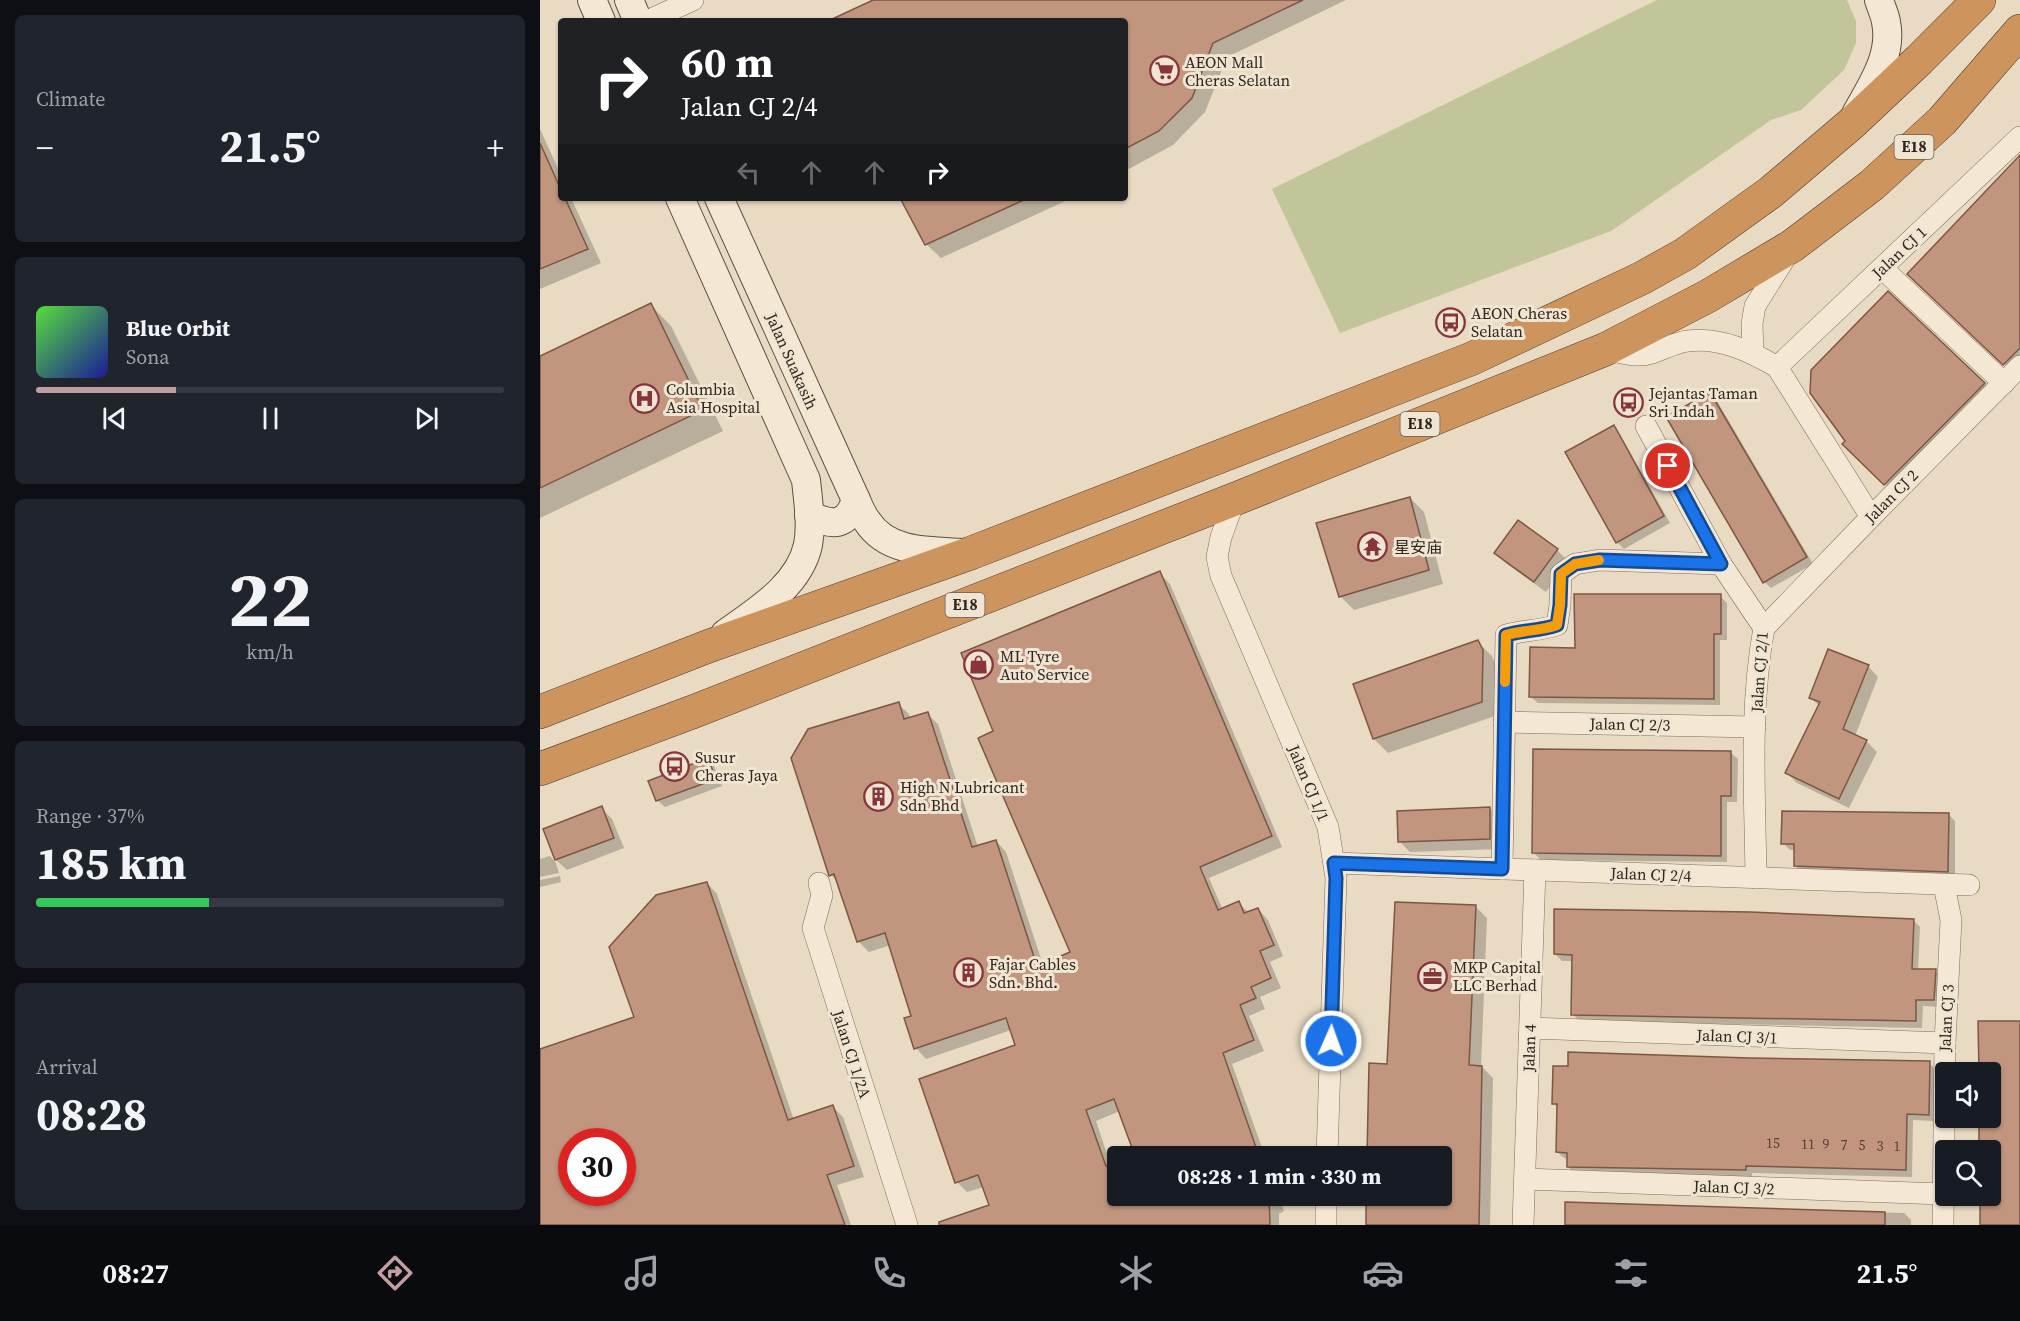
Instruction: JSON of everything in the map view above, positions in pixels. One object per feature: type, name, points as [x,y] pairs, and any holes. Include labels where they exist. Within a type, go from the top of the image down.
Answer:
[{"type":"highway","name":"E18","points":[[540,712],[709,646],[971,553],[1471,359],[1632,283],[1685,254],[1771,192],[1851,124],[1979,0]]},
{"type":"highway","name":"E18","points":[[540,769],[695,711],[1606,350],[1708,296],[1792,246],[1872,185],[1942,121],[2020,31]]},
{"type":"main road","points":[[592,0],[600,18]]},
{"type":"main road","points":[[629,0],[637,18]]},
{"type":"main road","points":[[1851,124],[1884,60],[1888,41],[1886,22],[1879,0]]},
{"type":"main road","points":[[681,201],[806,480],[809,515],[808,544],[797,574],[764,606],[709,646]]},
{"type":"main road","name":"Jalan Suakasih","points":[[720,201],[862,511]]},
{"type":"main road","points":[[809,515],[825,523],[839,523],[851,514],[862,511],[886,539],[903,548],[971,553]]},
{"type":"street","points":[[654,18],[693,0]]},
{"type":"street","name":"Jalan CJ 1","points":[[1777,367],[2019,139]]},
{"type":"street","points":[[1753,353],[1752,324],[1755,306],[1792,246]]},
{"type":"street","points":[[1882,268],[2004,383]]},
{"type":"street","points":[[1606,350],[1632,355],[1649,354],[1685,341],[1705,340],[1753,353],[1777,367],[1871,517]]},
{"type":"street","name":"Jalan CJ 2","points":[[1764,628],[2020,366]]},
{"type":"street","name":"Jalan CJ 2/1","points":[[1646,426],[1721,564],[1764,628],[1758,660],[1755,727],[1756,878]]},
{"type":"street","name":"Jalan CJ 1/1","points":[[1235,498],[1221,537],[1217,557],[1221,576],[1328,827],[1334,863],[1336,878],[1328,1146]]},
{"type":"street","points":[[1502,869],[1506,635],[1542,630],[1557,625],[1561,574],[1575,564],[1600,560],[1721,564]]},
{"type":"street","name":"Jalan CJ 2/3","points":[[1504,722],[1755,727]]},
{"type":"street","name":"Jalan CJ 2/4","points":[[1334,863],[1969,885]]},
{"type":"street","name":"Jalan 4","points":[[1523,1225],[1535,870]]},
{"type":"street","name":"Jalan CJ 1/2A","points":[[819,883],[822,894],[813,928],[907,1225]]},
{"type":"street","name":"Jalan CJ 3","points":[[1943,1140],[1944,1043],[1951,920],[1944,885]]},
{"type":"street","name":"Jalan CJ 3/1","points":[[1530,1029],[1944,1043]]},
{"type":"street","name":"Jalan CJ 3/2","points":[[1525,1179],[1935,1194]]},
{"type":"street","points":[[1326,1206],[1326,1225]]},
{"type":"street","name":"Jalan CJ 3","points":[[1943,1206],[1943,1225]]},
{"type":"green space","points":[[1657,0],[1847,0],[1856,21],[1856,43],[1844,70],[1801,110],[1771,120],[1611,231],[1340,333],[1272,189]]},
{"type":"building","name":"AEON Mall Cheras Selatan","points":[[873,0],[1303,0],[1213,43],[1192,98],[1159,131],[1128,147],[1128,18],[834,18]]},
{"type":"building","points":[[540,143],[558,183],[558,201],[566,201],[588,249],[540,269]]},
{"type":"building","points":[[2020,155],[2020,348],[2003,365],[1907,274]]},
{"type":"building","points":[[902,201],[1021,201],[925,245]]},
{"type":"building","points":[[1888,291],[1985,383],[1884,485],[1842,444],[1845,441],[1810,393],[1811,370]]},
{"type":"building","points":[[651,303],[703,410],[540,488],[540,356]]},
{"type":"building","points":[[1710,392],[1807,557],[1763,583],[1666,417]]},
{"type":"building","points":[[1614,425],[1664,516],[1616,543],[1565,452]]},
{"type":"building","name":"星安庙","points":[[1410,497],[1429,570],[1339,597],[1316,523]]},
{"type":"building","points":[[1518,520],[1558,549],[1534,582],[1494,553]]},
{"type":"building","points":[[1160,571],[1272,836],[1200,867],[1218,910],[1239,901],[1244,913],[1258,908],[1274,945],[1260,951],[1271,978],[1251,987],[1256,998],[1240,1005],[1254,1040],[1223,1053],[1256,1146],[1131,1146],[1114,1099],[1086,1110],[1107,1166],[1107,1206],[1269,1206],[1270,1225],[939,1225],[939,1222],[989,1205],[978,1175],[955,1183],[919,1079],[1015,1045],[1006,1018],[914,1049],[904,1018],[911,1016],[885,933],[857,942],[834,874],[829,876],[791,758],[808,729],[899,702],[904,719],[928,712],[972,847],[996,840],[1037,966],[1070,952],[978,738],[993,731],[961,653]]},
{"type":"building","points":[[1574,594],[1721,594],[1721,634],[1714,634],[1714,699],[1529,697],[1530,647],[1575,648]]},
{"type":"building","points":[[1478,640],[1483,650],[1482,702],[1373,739],[1353,684]]},
{"type":"building","points":[[1828,649],[1869,665],[1843,729],[1867,740],[1839,799],[1785,773],[1820,702],[1809,698]]},
{"type":"building","points":[[1533,749],[1731,751],[1731,796],[1721,796],[1721,856],[1532,853]]},
{"type":"building","points":[[708,758],[716,779],[656,801],[648,781]]},
{"type":"building","points":[[602,806],[614,838],[555,860],[543,829]]},
{"type":"building","points":[[1490,807],[1490,839],[1398,842],[1397,811]]},
{"type":"building","points":[[1782,811],[1949,813],[1948,872],[1794,866],[1794,844],[1781,844]]},
{"type":"building","points":[[707,882],[788,1120],[833,1105],[854,1166],[827,1175],[845,1225],[540,1225],[540,1049],[634,1017],[609,947],[656,895]]},
{"type":"building","points":[[1395,902],[1476,905],[1469,1065],[1482,1066],[1479,1225],[1366,1225],[1366,1206],[1452,1206],[1452,1146],[1367,1146],[1369,1063],[1387,1064]]},
{"type":"building","points":[[1554,909],[1751,912],[1914,919],[1912,969],[1936,969],[1934,1000],[1916,1000],[1916,1021],[1571,1015],[1572,955],[1554,954]]},
{"type":"building","points":[[1978,1021],[2020,1021],[2020,1225],[1980,1225],[1980,1206],[2001,1206],[2001,1140],[1979,1140],[1979,1128],[2001,1128],[2001,1062],[1979,1062]]},
{"type":"building","points":[[1568,1052],[1930,1061],[1929,1115],[1907,1114],[1906,1170],[1746,1166],[1746,1170],[1567,1167],[1567,1153],[1556,1152],[1557,1104],[1552,1104],[1553,1066],[1568,1066]]},
{"type":"building","points":[[1565,1202],[1885,1212],[1885,1225],[1565,1225]]},
{"type":"slow traffic","points":[[1505,682],[1506,635],[1542,630],[1557,625],[1561,574],[1575,564],[1599,560]]},
{"type":"place","name":"AEON Mall Cheras Selatan","points":[[1164,71]]},
{"type":"place","name":"AEON Cheras Selatan","points":[[1450,322]]},
{"type":"place","name":"Columbia Asia Hospital","points":[[645,398]]},
{"type":"place","name":"Jejantas Taman Sri Indah","points":[[1628,402]]},
{"type":"place","name":"星安庙","points":[[1373,547]]},
{"type":"place","name":"ML Tyre Auto Service","points":[[979,665]]},
{"type":"place","name":"Susur Cheras Jaya","points":[[674,766]]},
{"type":"place","name":"High N Lubricant Sdn Bhd","points":[[879,796]]},
{"type":"place","name":"Fajar Cables Sdn. Bhd.","points":[[968,973]]},
{"type":"place","name":"MKP Capital LLC Berhad","points":[[1432,976]]},
{"type":"route","points":[[1331,1041],[1336,878],[1334,863],[1502,869],[1506,635],[1542,630],[1557,625],[1561,574],[1575,564],[1600,560],[1721,564],[1668,466]]}]
